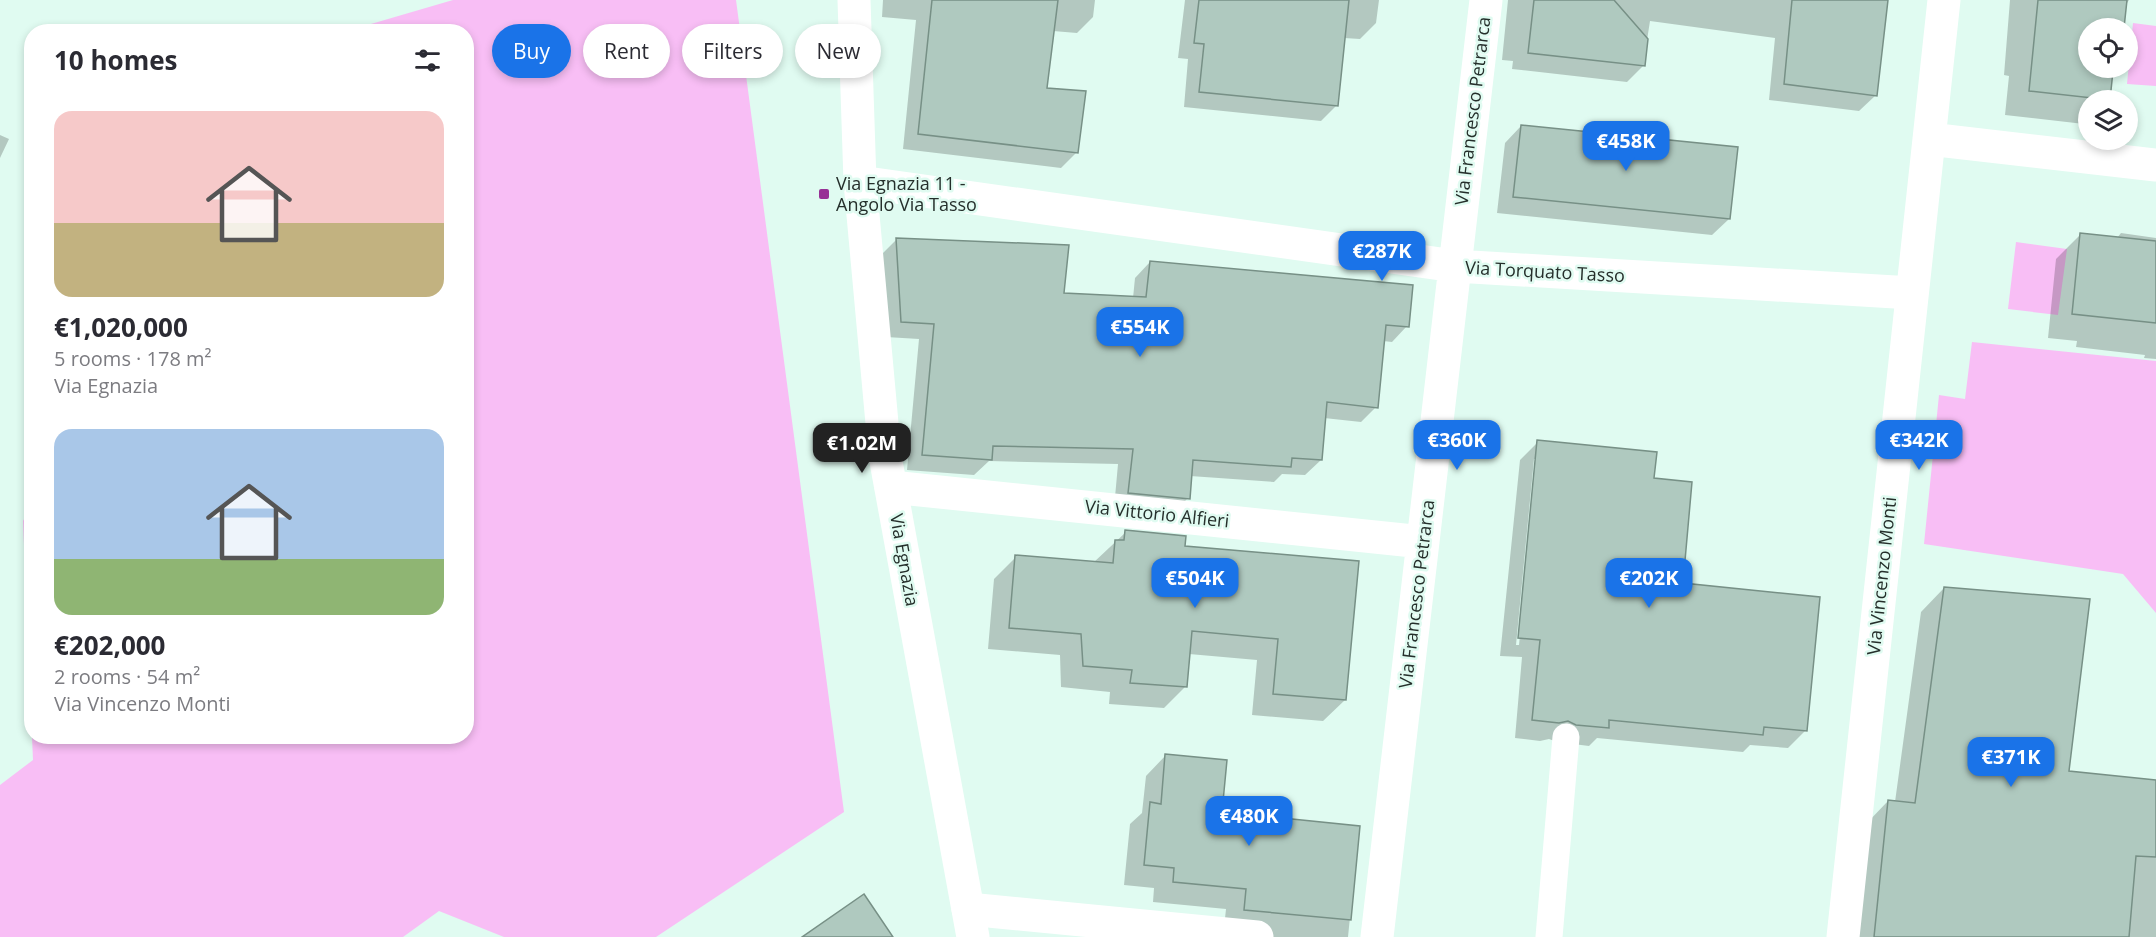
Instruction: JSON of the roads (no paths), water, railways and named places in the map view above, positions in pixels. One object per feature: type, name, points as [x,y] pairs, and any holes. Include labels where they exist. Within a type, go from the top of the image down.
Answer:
[{"type":"street","name":"Via Egnazia","points":[[854,0],[860,182],[885,456],[970,923]]},
{"type":"street","name":"Via Francesco Petrarca","points":[[1377,937],[1486,0]]},
{"type":"street","name":"Via Vincenzo Monti","points":[[1843,937],[1944,0]]},
{"type":"street","points":[[1929,139],[2156,165]]},
{"type":"street","name":"Via Torquato Tasso","points":[[860,182],[1455,266],[1912,293]]},
{"type":"street","name":"Via Vittorio Alfieri","points":[[891,487],[1423,542]]},
{"type":"street","points":[[970,923],[1257,937]]},
{"type":"lane","points":[[1549,937],[1566,737]]},
{"type":"place","name":"Via Egnazia 11 - Angolo Via Tasso","points":[[824,194]]}]
